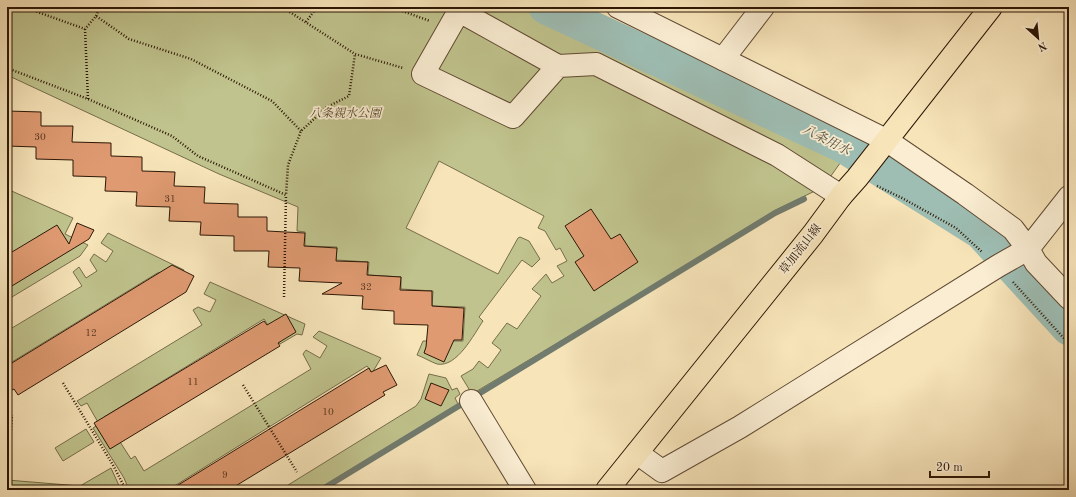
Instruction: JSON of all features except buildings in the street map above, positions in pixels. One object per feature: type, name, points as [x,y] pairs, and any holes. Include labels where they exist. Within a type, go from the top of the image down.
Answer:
[{"type":"main road","name":"草加流山線","points":[[607,490],[841,196],[858,178],[886,140],[991,7]]},
{"type":"street","points":[[618,7],[886,140],[965,194],[1012,229],[1028,249],[1036,263],[1069,298]]},
{"type":"street","points":[[723,59],[763,7]]},
{"type":"street","points":[[558,66],[513,117],[423,74],[459,11],[558,66],[596,64],[777,156],[841,196]]},
{"type":"street","points":[[637,453],[662,471],[740,427],[998,266],[1028,249],[1069,197]]},
{"type":"street","points":[[471,401],[525,490]]},
{"type":"path","points":[[29,7],[32,10],[85,29]]},
{"type":"path","points":[[88,99],[85,29],[96,16],[100,7]]},
{"type":"path","points":[[282,7],[355,54],[423,74]]},
{"type":"path","points":[[306,22],[317,7]]},
{"type":"path","points":[[391,7],[450,28]]},
{"type":"path","points":[[96,16],[129,39],[191,59],[272,101],[301,131]]},
{"type":"path","points":[[284,297],[288,166],[301,131],[327,106],[349,96],[355,54]]},
{"type":"path","points":[[7,68],[88,99],[172,136],[198,156],[286,195]]},
{"type":"path","points":[[858,178],[902,198],[956,228],[998,266],[1069,344]]},
{"type":"path","points":[[64,383],[113,465],[126,490]]},
{"type":"path","points":[[243,385],[297,472]]},
{"type":"path","points":[[7,490],[12,415]]},
{"type":"green space","name":"八条親水公園","points":[[7,7],[531,7],[748,109],[848,152],[823,187],[774,211],[658,283],[472,394],[461,376],[473,369],[479,361],[488,368],[501,350],[492,343],[507,323],[517,329],[541,296],[532,289],[546,274],[552,283],[564,276],[557,266],[567,261],[560,248],[556,250],[545,231],[538,228],[544,216],[439,161],[406,228],[498,274],[518,238],[520,237],[529,241],[540,259],[532,267],[522,260],[479,317],[483,321],[464,349],[451,361],[444,364],[437,364],[417,355],[423,341],[463,341],[465,307],[432,306],[433,291],[401,289],[401,277],[368,275],[369,262],[336,260],[337,247],[305,246],[305,232],[297,231],[298,207],[219,174],[7,75]]},
{"type":"green space","points":[[7,189],[73,218],[65,234],[88,245],[80,256],[7,300]]},
{"type":"green space","points":[[108,233],[184,270],[177,284],[162,276],[159,272],[7,365],[7,331],[82,286],[73,272],[79,267],[86,278],[97,271],[90,260],[94,254],[106,262],[113,251],[101,243]]},
{"type":"green space","points":[[210,282],[305,324],[302,335],[297,334],[280,344],[264,319],[104,417],[131,459],[135,456],[144,471],[311,369],[303,354],[306,350],[320,358],[327,346],[313,337],[319,331],[381,358],[372,373],[367,366],[168,490],[129,490],[124,478],[93,428],[99,424],[87,403],[81,406],[77,401],[202,325],[193,310],[198,307],[210,312],[216,300],[204,294]]},
{"type":"green space","points":[[429,374],[446,378],[452,390],[457,388],[460,394],[455,398],[458,404],[317,490],[280,490],[416,406],[421,399]]},
{"type":"green space","points":[[86,429],[94,442],[63,461],[55,448]]},
{"type":"green space","points":[[111,468],[121,490],[7,490],[7,480],[80,486]]},
{"type":"waterway","name":"八条用水","points":[[546,7],[844,146],[981,232],[1069,328]]},
{"type":"waterway","points":[[321,490],[775,213],[804,199]]}]
